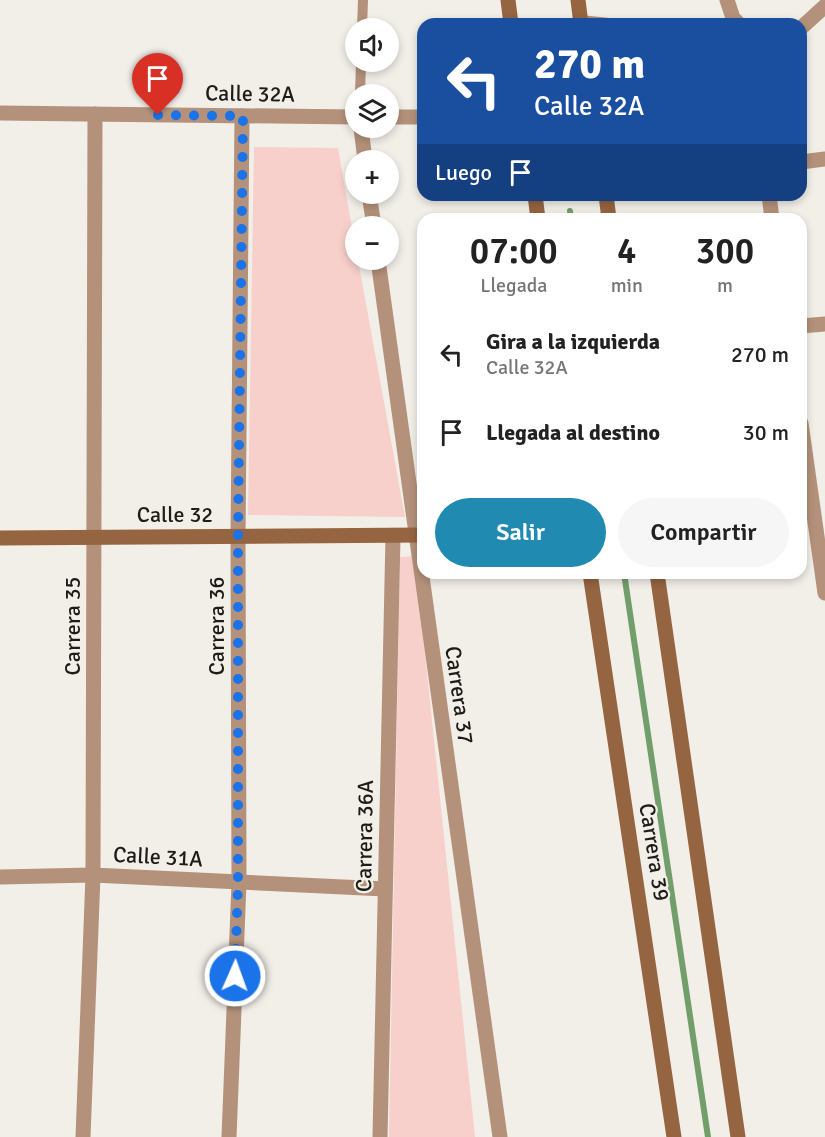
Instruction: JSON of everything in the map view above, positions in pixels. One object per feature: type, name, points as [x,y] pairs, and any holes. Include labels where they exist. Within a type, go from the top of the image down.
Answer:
[{"type":"main road","points":[[508,0],[510,18]]},
{"type":"main road","points":[[578,0],[580,18]]},
{"type":"main road","name":"Calle 32","points":[[0,538],[417,536]]},
{"type":"main road","name":"Carrera 39","points":[[591,579],[674,1137]]},
{"type":"main road","name":"Carrera 39","points":[[658,579],[738,1137]]},
{"type":"street","points":[[727,1],[733,18]]},
{"type":"street","points":[[807,22],[825,6]]},
{"type":"street","name":"Calle 32A","points":[[0,113],[345,117]]},
{"type":"street","name":"Carrera 35","points":[[83,1137],[93,875],[95,114]]},
{"type":"street","name":"Carrera 36","points":[[230,1137],[238,883],[238,536],[243,116]]},
{"type":"street","points":[[399,117],[417,117]]},
{"type":"street","points":[[807,161],[825,159]]},
{"type":"street","name":"Carrera 37","points":[[379,270],[417,523]]},
{"type":"street","points":[[807,326],[825,324]]},
{"type":"street","points":[[807,466],[825,593]]},
{"type":"street","name":"Carrera 36A","points":[[380,1137],[393,536]]},
{"type":"street","name":"Carrera 37","points":[[425,579],[500,1137]]},
{"type":"street","name":"Calle 31A","points":[[0,877],[93,875],[385,889]]},
{"type":"lane","points":[[362,18],[363,0]]},
{"type":"shaded area","points":[[254,147],[338,148],[345,188],[345,204],[348,204],[350,216],[345,216],[345,270],[360,270],[405,517],[248,515]]},
{"type":"shaded area","points":[[415,556],[475,1137],[389,1137],[400,557]]},
{"type":"waterway","points":[[625,579],[708,1137]]},
{"type":"route","points":[[158,115],[243,116],[238,536],[238,883],[235,976]]}]
